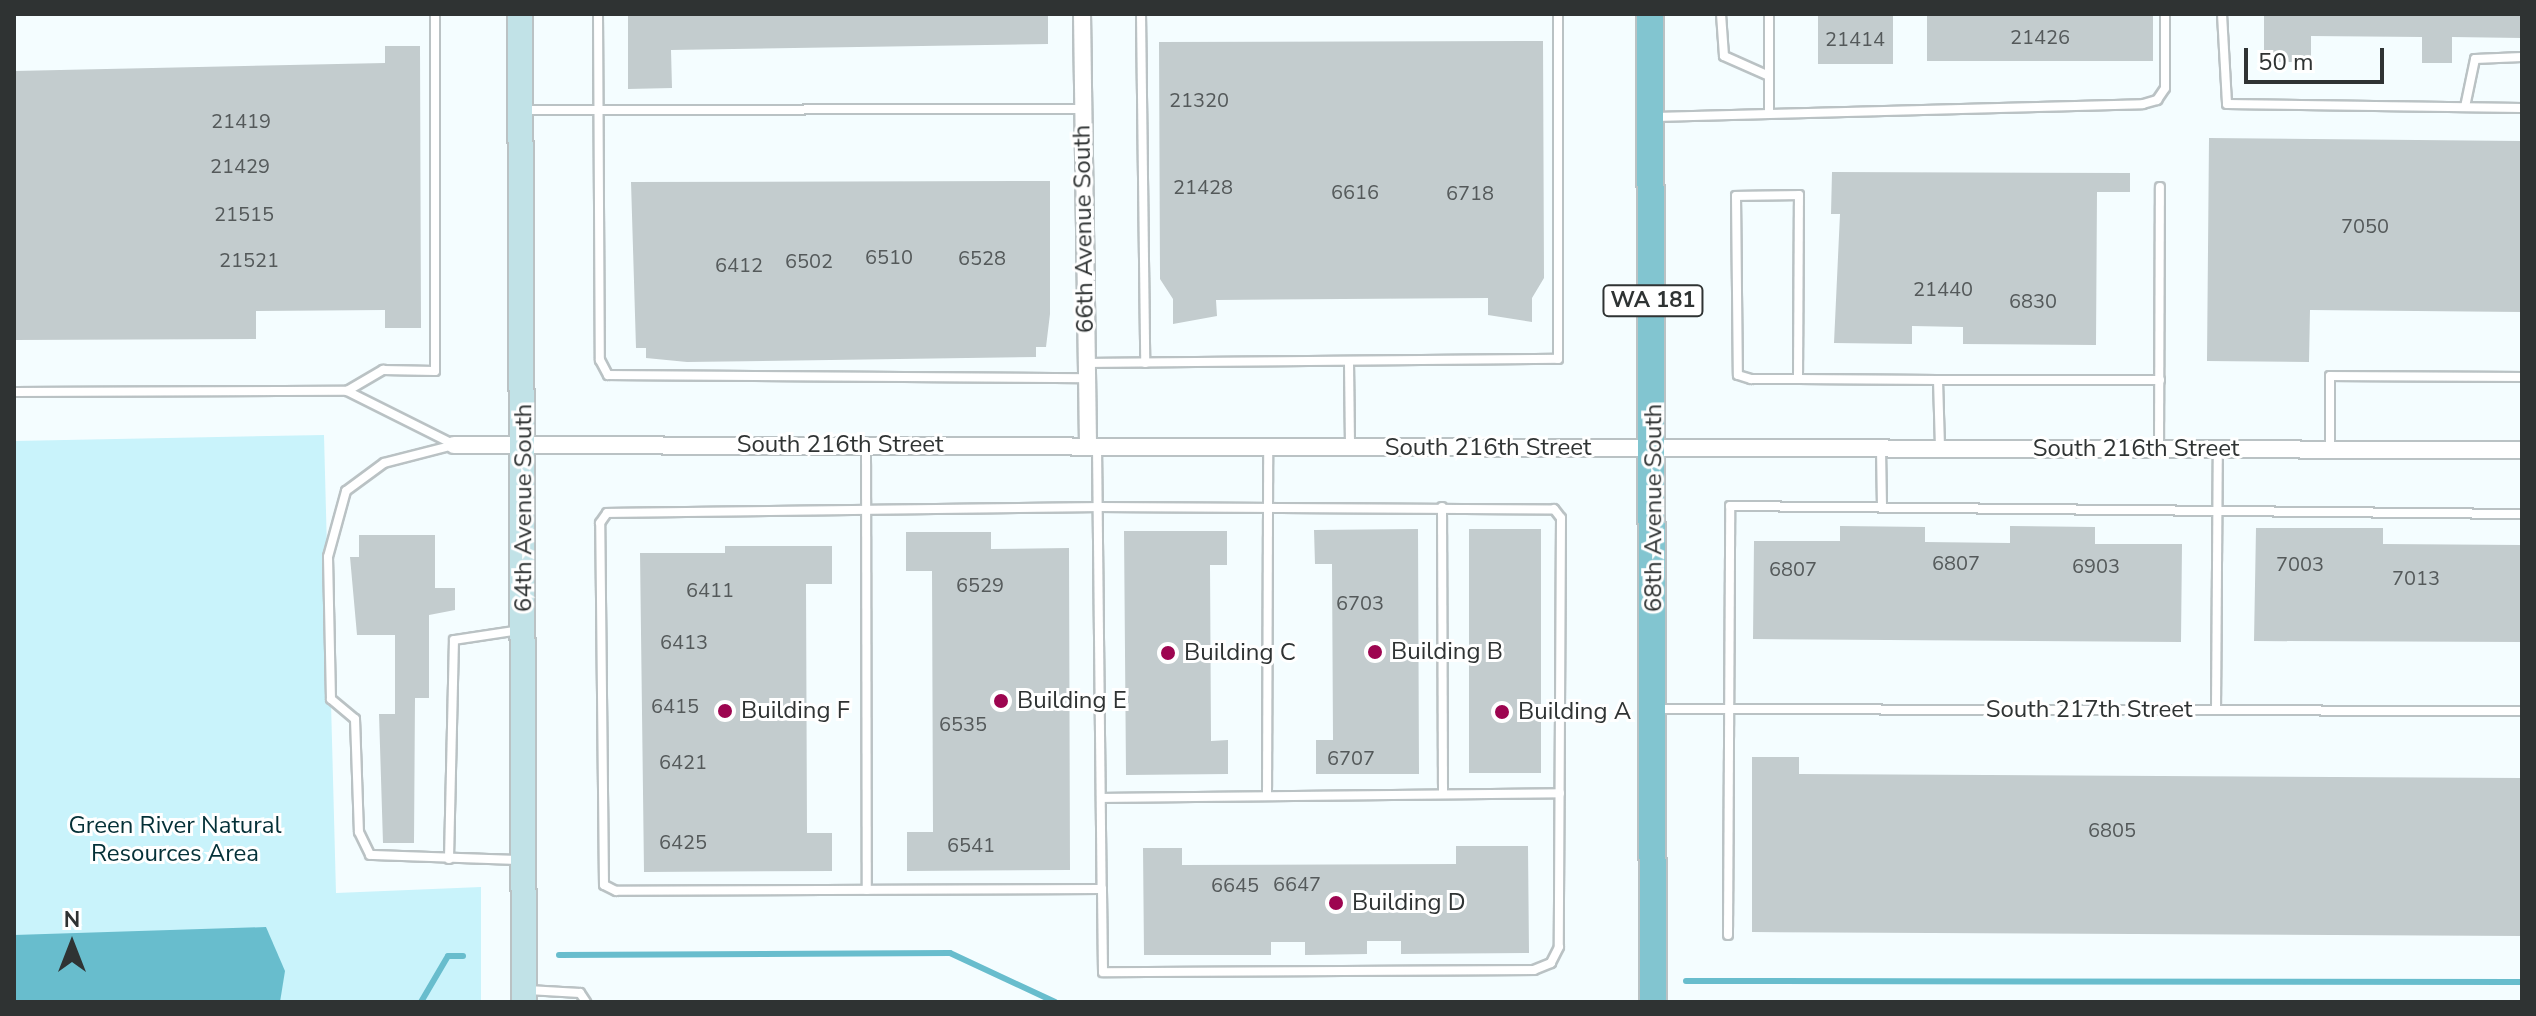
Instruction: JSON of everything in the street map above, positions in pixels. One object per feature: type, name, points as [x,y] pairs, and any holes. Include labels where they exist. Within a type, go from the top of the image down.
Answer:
[{"type":"main road","name":"68th Avenue South","points":[[1650,14],[1656,709],[1653,1002]]},
{"type":"street","name":"64th Avenue South","points":[[520,14],[525,629],[524,996]]},
{"type":"street","name":"66th Avenue South","points":[[1082,14],[1087,371],[1092,445]]},
{"type":"street","name":"South 216th Street","points":[[454,445],[2522,450]]},
{"type":"lane","points":[[347,391],[383,370],[435,371],[435,14]]},
{"type":"lane","points":[[598,14],[600,360],[608,375],[1087,371],[1145,363],[1558,359],[1558,14]]},
{"type":"lane","points":[[1141,14],[1145,363]]},
{"type":"lane","points":[[1721,14],[1724,56],[1769,76]]},
{"type":"lane","points":[[1769,14],[1769,110]]},
{"type":"lane","points":[[1651,117],[1769,110],[2143,104],[2157,100],[2165,88],[2165,14]]},
{"type":"lane","points":[[2222,14],[2227,104],[2522,108]]},
{"type":"lane","points":[[2465,107],[2475,59],[2522,57]]},
{"type":"lane","points":[[521,110],[1082,109]]},
{"type":"lane","points":[[2159,449],[2160,187]]},
{"type":"lane","points":[[1798,379],[1799,195],[1736,196],[1735,367],[1751,379],[2160,380]]},
{"type":"lane","points":[[1349,363],[1350,447]]},
{"type":"lane","points":[[2330,450],[2330,376],[2522,377]]},
{"type":"lane","points":[[1938,380],[1940,449]]},
{"type":"lane","points":[[14,392],[347,391],[454,445]]},
{"type":"lane","points":[[454,445],[384,463],[346,491],[328,557],[331,699],[355,719],[359,832],[370,855],[523,860]]},
{"type":"lane","points":[[866,445],[867,890]]},
{"type":"lane","points":[[1092,445],[1098,507],[1103,972],[1534,970],[1551,963],[1559,947],[1561,518],[1540,506],[1098,507],[607,513],[600,523],[600,876],[616,891],[1102,889]]},
{"type":"lane","points":[[1267,796],[1268,446]]},
{"type":"lane","points":[[1881,449],[1882,508]]},
{"type":"lane","points":[[2216,710],[2218,450]]},
{"type":"lane","points":[[1728,935],[1730,506],[2522,514]]},
{"type":"lane","points":[[1442,507],[1443,794]]},
{"type":"lane","points":[[449,859],[454,640],[525,629]]},
{"type":"lane","name":"South 217th Street","points":[[1656,709],[2522,711]]},
{"type":"lane","points":[[1101,798],[1560,793]]},
{"type":"lane","points":[[524,996],[580,993],[586,1002]]},
{"type":"green space","name":"Green River Natural Resources Area","points":[[324,435],[336,893],[481,887],[481,1002],[14,1002],[14,441]]},
{"type":"water","points":[[266,927],[285,971],[280,1002],[14,1002],[14,935]]},
{"type":"building","points":[[628,14],[1048,14],[1048,44],[671,50],[672,88],[628,89]]},
{"type":"building","points":[[1818,14],[1893,14],[1893,64],[1818,64]]},
{"type":"building","points":[[1927,14],[2153,14],[2153,61],[1927,61]]},
{"type":"building","points":[[2264,14],[2522,14],[2522,38],[2452,37],[2452,63],[2422,63],[2422,37],[2311,36],[2311,62],[2264,62]]},
{"type":"building","points":[[1543,41],[1544,278],[1532,298],[1532,322],[1488,315],[1488,298],[1216,300],[1217,316],[1173,324],[1173,299],[1160,279],[1159,42]]},
{"type":"building","points":[[385,46],[420,46],[421,328],[385,328],[385,310],[256,311],[256,339],[14,340],[14,71],[385,63]]},
{"type":"building","points":[[2209,138],[2522,141],[2522,312],[2310,310],[2309,362],[2207,361]]},
{"type":"building","points":[[1832,172],[2130,173],[2130,192],[2097,192],[2096,345],[1963,344],[1963,327],[1912,326],[1912,344],[1834,343],[1840,214],[1831,214]]},
{"type":"building","points":[[1050,181],[1050,314],[1046,347],[1036,347],[1036,357],[687,362],[646,358],[646,348],[636,348],[631,182]]},
{"type":"building","points":[[1840,526],[1925,527],[1925,542],[2010,543],[2010,526],[2095,527],[2095,544],[2182,544],[2181,642],[1753,639],[1754,541],[1840,541]]},
{"type":"building","points":[[2256,528],[2383,528],[2383,544],[2522,545],[2522,642],[2254,641]]},
{"type":"building","name":"Building B","points":[[1418,529],[1419,774],[1316,774],[1316,740],[1333,740],[1332,564],[1315,564],[1314,530]]},
{"type":"building","name":"Building A","points":[[1469,529],[1541,529],[1541,773],[1469,773]]},
{"type":"building","name":"Building C","points":[[1124,531],[1227,531],[1227,565],[1210,565],[1211,741],[1228,740],[1228,774],[1126,775]]},
{"type":"building","name":"Building E","points":[[906,532],[991,532],[991,549],[1069,548],[1070,870],[907,871],[907,832],[933,832],[932,571],[906,571]]},
{"type":"building","points":[[359,535],[435,535],[435,588],[455,588],[455,610],[429,615],[429,698],[415,698],[414,843],[383,843],[379,714],[395,714],[395,635],[357,635],[350,557],[359,557]]},
{"type":"building","name":"Building F","points":[[725,546],[832,546],[832,584],[806,584],[807,833],[832,833],[832,871],[644,872],[640,553],[725,553]]},
{"type":"building","points":[[1752,757],[1799,757],[1799,774],[2522,778],[2522,936],[1752,932]]},
{"type":"building","name":"Building D","points":[[1456,846],[1528,846],[1529,953],[1401,954],[1401,941],[1367,941],[1367,954],[1305,955],[1305,942],[1271,942],[1271,955],[1144,955],[1143,848],[1182,848],[1182,865],[1456,864]]},
{"type":"waterway","points":[[559,955],[950,953],[1055,1002]]},
{"type":"waterway","points":[[421,1002],[448,956],[463,956]]},
{"type":"waterway","points":[[1686,981],[2522,982]]},
{"type":"place","name":"Building B","points":[[1375,652]]},
{"type":"place","name":"Building C","points":[[1168,653]]},
{"type":"place","name":"Building E","points":[[1001,701]]},
{"type":"place","name":"Building F","points":[[725,711]]},
{"type":"place","name":"Building A","points":[[1502,712]]},
{"type":"place","name":"Building D","points":[[1336,903]]}]
